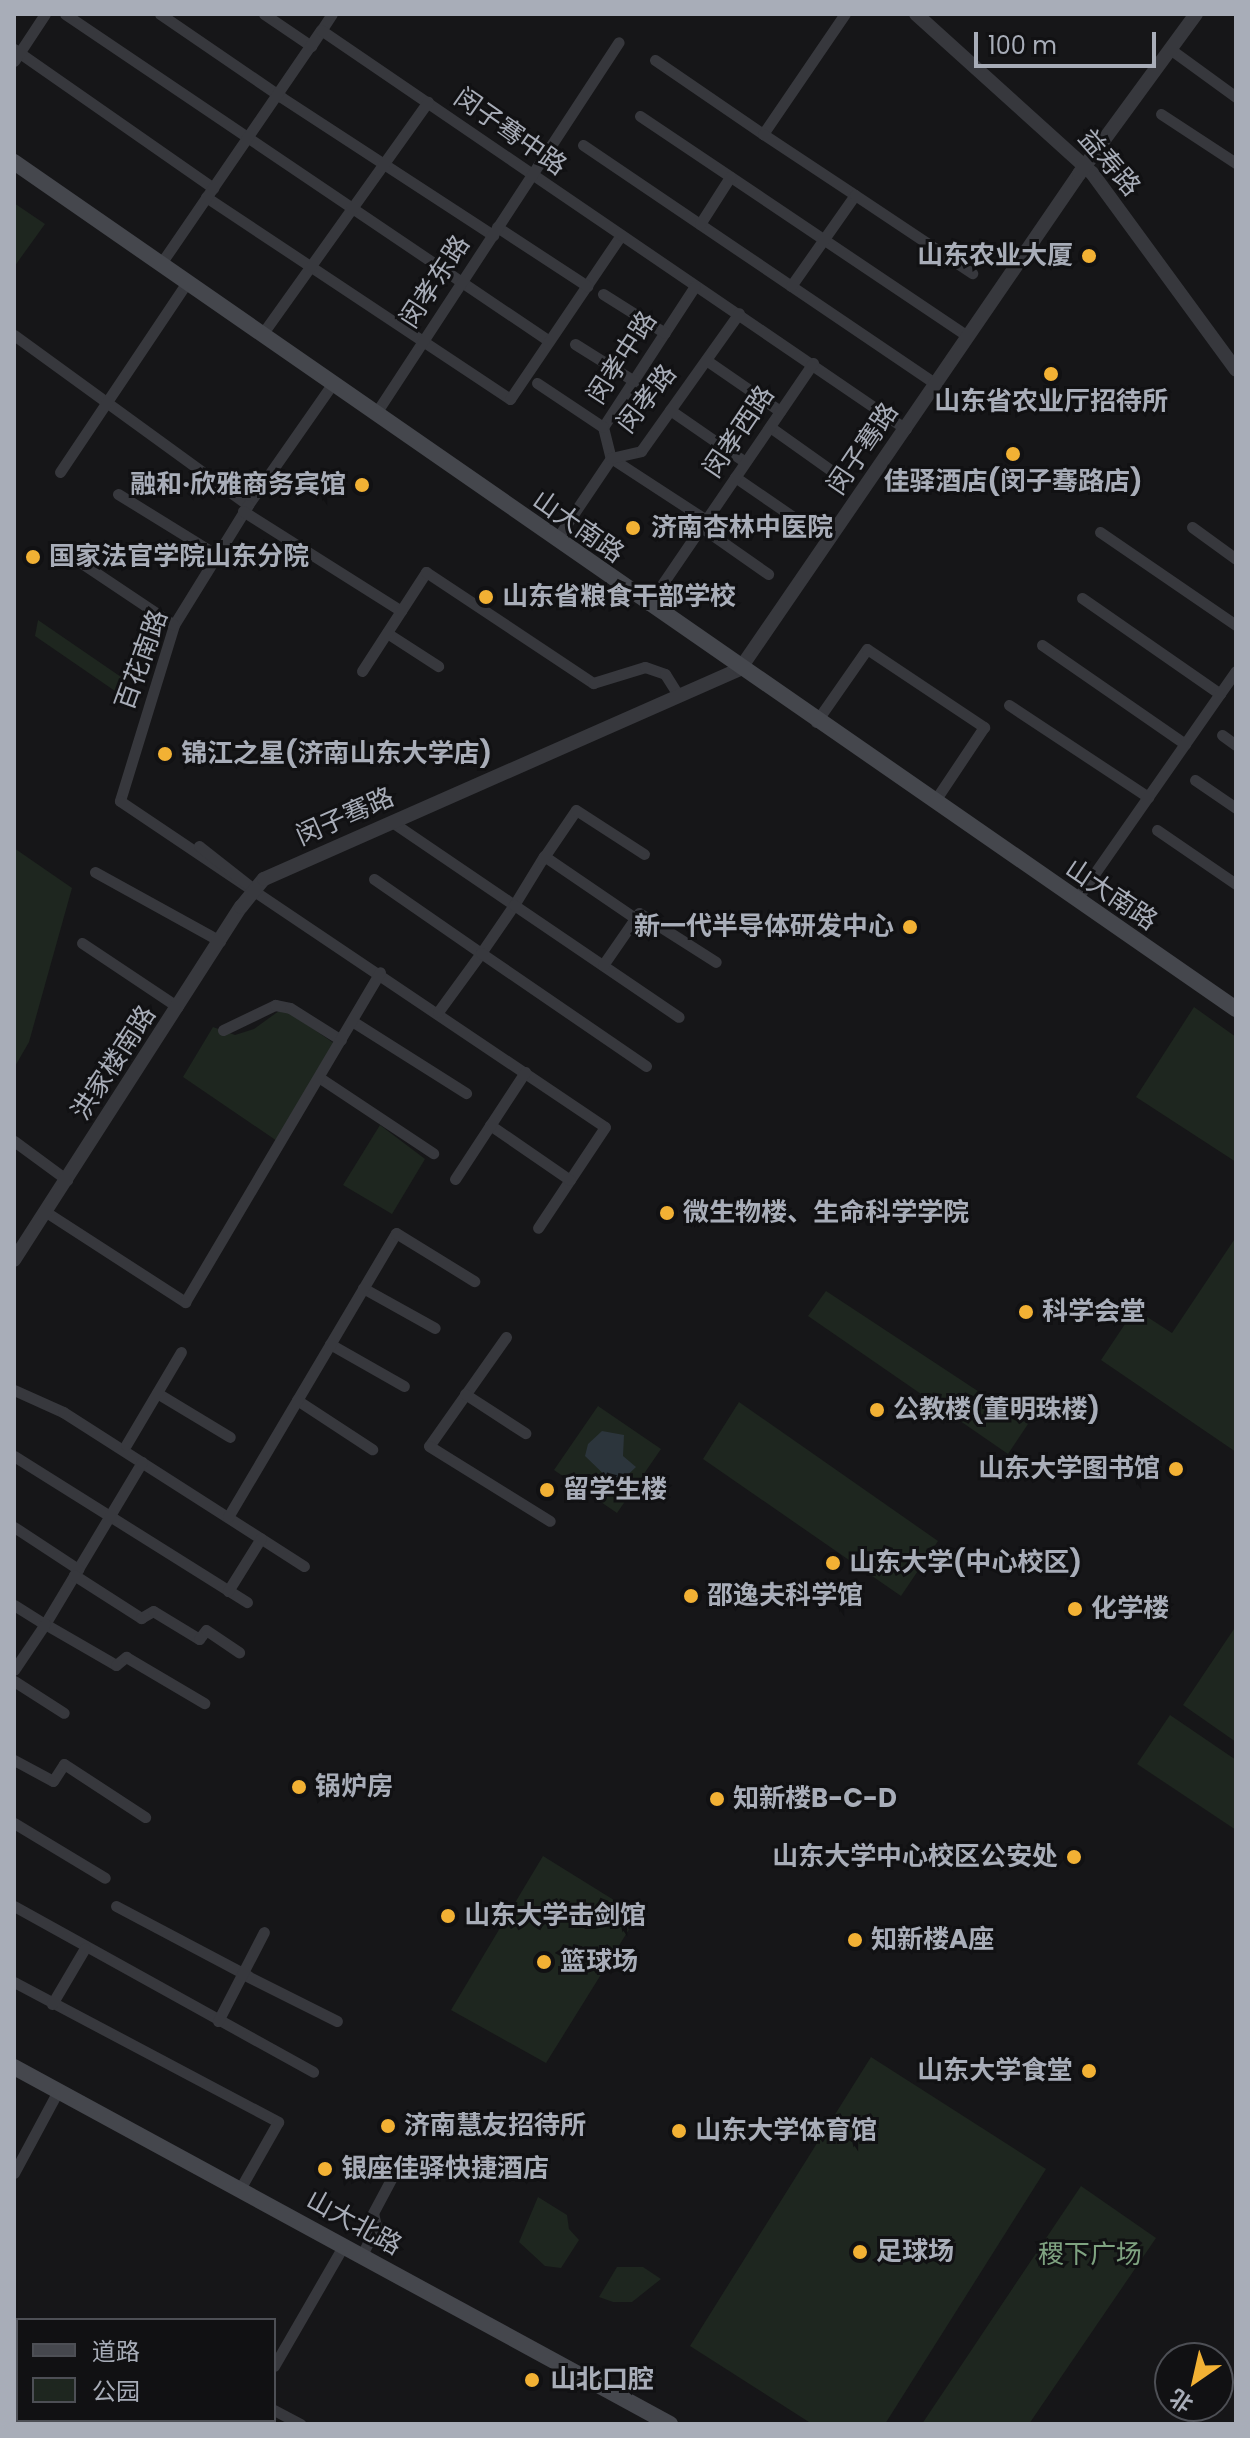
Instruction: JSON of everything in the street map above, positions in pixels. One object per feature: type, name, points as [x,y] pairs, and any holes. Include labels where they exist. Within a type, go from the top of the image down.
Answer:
[{"type":"main road","name":"山大南路","points":[[14,162],[162,262],[816,722],[1234,1005]]},
{"type":"main road","name":"山大北路","points":[[14,2067],[657,2424]]},
{"type":"main road","name":"山大北路","points":[[14,2074],[57,2093],[240,2189],[342,2248],[362,2255],[670,2424]]},
{"type":"street","points":[[45,14],[16,55],[311,266],[510,399],[621,235]]},
{"type":"street","points":[[65,14],[549,341]]},
{"type":"street","points":[[160,14],[383,164],[587,286]]},
{"type":"street","points":[[264,14],[311,46]]},
{"type":"street","points":[[162,262],[209,192],[280,97],[332,14]]},
{"type":"street","points":[[763,134],[845,14]]},
{"type":"street","name":"益寿路","points":[[916,14],[1085,165],[1233,360]]},
{"type":"street","name":"闵子骞路","points":[[254,891],[264,879],[740,669],[1085,165],[1196,14]]},
{"type":"street","name":"闵子骞中路","points":[[321,30],[906,429]]},
{"type":"street","name":"闵孝东路","points":[[376,413],[619,42]]},
{"type":"street","points":[[1170,49],[1236,97]]},
{"type":"street","points":[[655,60],[972,273]]},
{"type":"street","points":[[263,333],[349,208],[428,102]]},
{"type":"street","points":[[1161,114],[1236,163]]},
{"type":"street","points":[[640,116],[967,336]]},
{"type":"street","points":[[583,145],[936,384]]},
{"type":"street","points":[[700,224],[730,177]]},
{"type":"street","points":[[791,286],[855,195]]},
{"type":"street","points":[[60,472],[188,281]]},
{"type":"street","name":"闵孝中路","points":[[611,458],[603,427],[695,286]]},
{"type":"street","points":[[603,294],[665,333]]},
{"type":"street","name":"闵孝路","points":[[556,540],[611,458],[641,451],[739,313]]},
{"type":"street","points":[[14,335],[107,401],[246,508],[401,611]]},
{"type":"street","points":[[575,344],[634,381]]},
{"type":"street","points":[[706,360],[780,411]]},
{"type":"street","name":"闵孝西路","points":[[648,605],[813,363]]},
{"type":"street","name":"百花南路","points":[[254,891],[121,798],[174,625],[215,554],[333,383]]},
{"type":"street","points":[[537,383],[603,427]]},
{"type":"street","points":[[670,410],[745,462]]},
{"type":"street","points":[[770,427],[832,471]]},
{"type":"street","points":[[611,458],[768,574]]},
{"type":"street","points":[[735,477],[802,523]]},
{"type":"street","points":[[118,494],[215,554]]},
{"type":"street","points":[[1192,527],[1236,559]]},
{"type":"street","points":[[1100,532],[1236,625]]},
{"type":"street","points":[[74,558],[174,625]]},
{"type":"street","points":[[362,671],[426,572],[593,683],[645,667],[665,674],[678,695]]},
{"type":"street","points":[[1082,598],[1220,694]]},
{"type":"street","points":[[387,633],[438,666]]},
{"type":"street","points":[[1042,645],[1185,744]]},
{"type":"street","points":[[816,722],[867,649],[984,727],[934,802]]},
{"type":"street","points":[[1076,900],[1236,671]]},
{"type":"street","points":[[1009,705],[1148,797]]},
{"type":"street","points":[[1222,735],[1236,745]]},
{"type":"street","points":[[1195,780],[1236,808]]},
{"type":"street","points":[[438,1012],[576,810],[644,854]]},
{"type":"street","points":[[392,822],[679,1017]]},
{"type":"street","points":[[1157,830],[1236,884]]},
{"type":"street","points":[[542,860],[544,856],[635,918]]},
{"type":"street","points":[[95,872],[220,941]]},
{"type":"street","points":[[374,879],[646,1066]]},
{"type":"street","points":[[254,891],[380,972],[605,1127],[538,1228]]},
{"type":"street","name":"洪家楼南路","points":[[14,1260],[254,891]]},
{"type":"street","points":[[603,965],[639,913],[716,962]]},
{"type":"street","points":[[82,943],[178,1007]]},
{"type":"street","points":[[46,1212],[185,1302],[380,972]]},
{"type":"street","points":[[223,1030],[275,1005],[290,1008],[341,1040]]},
{"type":"street","points":[[352,1021],[466,1093]]},
{"type":"street","points":[[455,1179],[525,1072]]},
{"type":"street","points":[[320,1078],[433,1153]]},
{"type":"street","points":[[490,1125],[570,1180]]},
{"type":"street","points":[[14,1141],[67,1180]]},
{"type":"street","points":[[228,1517],[396,1233],[474,1281]]},
{"type":"street","points":[[363,1288],[435,1328]]},
{"type":"street","points":[[506,1337],[429,1446],[550,1521]]},
{"type":"street","points":[[330,1344],[404,1386]]},
{"type":"street","points":[[126,1445],[181,1352]]},
{"type":"street","points":[[14,1384],[65,1406],[126,1445],[138,1460]]},
{"type":"street","points":[[14,1390],[63,1412],[304,1566]]},
{"type":"street","points":[[157,1393],[230,1437]]},
{"type":"street","points":[[465,1394],[525,1433]]},
{"type":"street","points":[[297,1400],[372,1449]]},
{"type":"street","points":[[14,1456],[108,1518],[247,1602]]},
{"type":"street","points":[[14,1670],[108,1518],[138,1460]]},
{"type":"street","points":[[14,1527],[141,1618],[153,1611],[199,1639],[206,1630],[239,1652]]},
{"type":"street","points":[[228,1591],[261,1538]]},
{"type":"street","points":[[14,1605],[116,1665],[126,1657],[204,1703]]},
{"type":"street","points":[[14,1681],[64,1713]]},
{"type":"street","points":[[14,1760],[53,1781],[64,1764],[145,1817]]},
{"type":"street","points":[[14,1823],[105,1878]]},
{"type":"street","points":[[14,1906],[313,2072]]},
{"type":"street","points":[[116,1906],[337,2021]]},
{"type":"street","points":[[218,2021],[245,1975],[264,1932]]},
{"type":"street","points":[[52,2004],[85,1948]]},
{"type":"street","points":[[14,1982],[278,2122],[240,2189]]},
{"type":"street","points":[[14,2173],[57,2093]]},
{"type":"street","points":[[362,2255],[376,2226],[373,2213],[396,2170]]},
{"type":"street","points":[[276,2363],[342,2248]]},
{"type":"street","points":[[276,2411],[300,2424]]},
{"type":"green space","points":[[14,203],[45,224],[14,267]]},
{"type":"green space","points":[[38,620],[124,679],[115,691],[35,636]]},
{"type":"green space","points":[[14,848],[72,888],[29,1042],[14,1068]]},
{"type":"green space","points":[[1194,1007],[1236,1037],[1236,1162],[1136,1097]]},
{"type":"green space","points":[[283,1008],[335,1044],[277,1141],[183,1077],[213,1027],[235,1035],[254,1029]]},
{"type":"green space","points":[[380,1125],[425,1159],[392,1214],[343,1185]]},
{"type":"green space","points":[[1236,1237],[1236,1452],[1101,1360],[1135,1309],[1172,1333]]},
{"type":"green space","points":[[826,1291],[1028,1424],[1008,1454],[808,1316]]},
{"type":"green space","points":[[739,1402],[938,1541],[901,1596],[703,1459]]},
{"type":"green space","points":[[598,1406],[661,1449],[617,1513],[554,1470]]},
{"type":"green space","points":[[1236,1626],[1236,1742],[1183,1705]]},
{"type":"green space","points":[[1170,1715],[1236,1760],[1236,1830],[1137,1764]]},
{"type":"green space","name":"篮球场","points":[[543,1856],[638,1915],[546,2063],[451,2010]]},
{"type":"green space","points":[[871,2057],[1046,2169],[885,2424],[812,2424],[690,2346]]},
{"type":"green space","name":"稷下广场","points":[[1081,2186],[1156,2238],[1029,2424],[922,2424]]},
{"type":"green space","points":[[538,2197],[567,2215],[569,2229],[579,2240],[561,2268],[545,2266],[519,2242]]},
{"type":"green space","points":[[617,2267],[643,2267],[661,2279],[632,2302],[613,2302],[599,2297]]},
{"type":"shaded area","points":[[602,1431],[624,1435],[623,1456],[636,1467],[616,1486],[585,1456],[588,1444]]},
{"type":"place","name":"山东农业大厦","points":[[1089,256]]},
{"type":"place","name":"山东省农业厅招待所","points":[[1051,374]]},
{"type":"place","name":"佳驿酒店(闵子骞路店)","points":[[1013,454]]},
{"type":"place","name":"融和·欣雅商务宾馆","points":[[362,485]]},
{"type":"place","name":"济南杏林中医院","points":[[633,528]]},
{"type":"place","name":"国家法官学院山东分院","points":[[33,557]]},
{"type":"place","name":"山东省粮食干部学校","points":[[486,597]]},
{"type":"place","name":"锦江之星(济南山东大学店)","points":[[165,754]]},
{"type":"place","name":"新一代半导体研发中心","points":[[910,927]]},
{"type":"place","name":"微生物楼、生命科学学院","points":[[667,1213]]},
{"type":"place","name":"科学会堂","points":[[1026,1312]]},
{"type":"place","name":"公教楼(董明珠楼)","points":[[877,1410]]},
{"type":"place","name":"山东大学图书馆","points":[[1176,1469]]},
{"type":"place","name":"留学生楼","points":[[547,1490]]},
{"type":"place","name":"山东大学(中心校区)","points":[[833,1563]]},
{"type":"place","name":"邵逸夫科学馆","points":[[691,1596]]},
{"type":"place","name":"化学楼","points":[[1075,1609]]},
{"type":"place","name":"锅炉房","points":[[299,1787]]},
{"type":"place","name":"知新楼B-C-D","points":[[717,1799]]},
{"type":"place","name":"山东大学中心校区公安处","points":[[1074,1857]]},
{"type":"place","name":"山东大学击剑馆","points":[[448,1916]]},
{"type":"place","name":"知新楼A座","points":[[855,1940]]},
{"type":"place","name":"篮球场","points":[[544,1962]]},
{"type":"place","name":"山东大学食堂","points":[[1089,2071]]},
{"type":"place","name":"济南慧友招待所","points":[[388,2126]]},
{"type":"place","name":"山东大学体育馆","points":[[679,2131]]},
{"type":"place","name":"银座佳驿快捷酒店","points":[[325,2169]]},
{"type":"place","name":"足球场","points":[[860,2252]]},
{"type":"place","name":"山北口腔","points":[[532,2380]]}]
